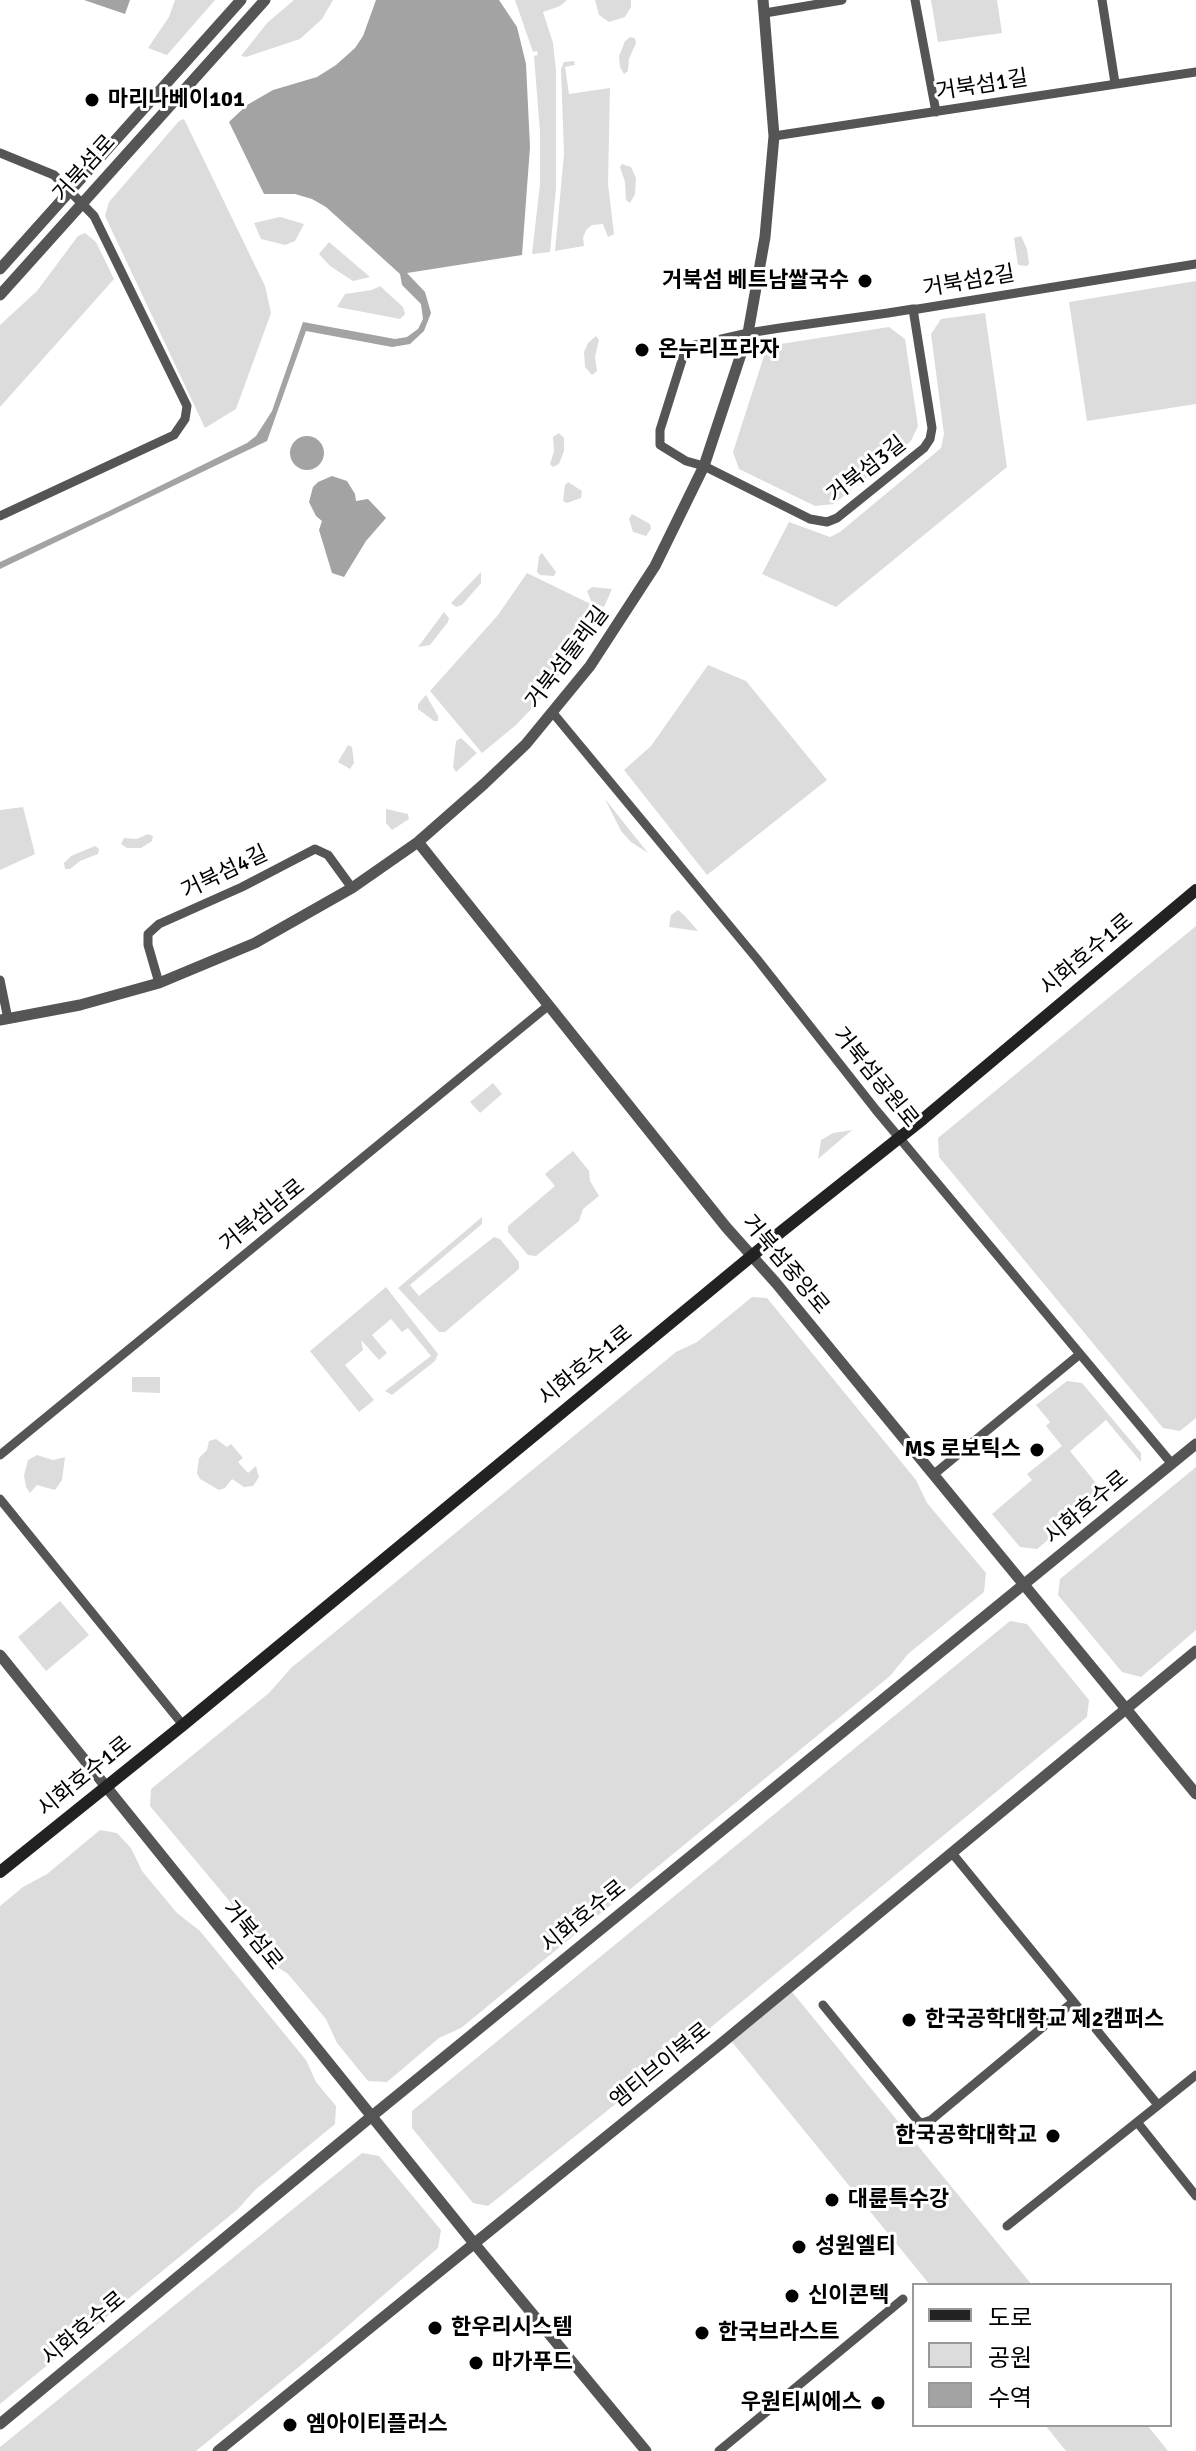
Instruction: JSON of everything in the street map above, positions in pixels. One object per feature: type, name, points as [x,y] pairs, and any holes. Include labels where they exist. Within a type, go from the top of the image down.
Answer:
[{"type":"main road","name":"시화호수1로","points":[[0,1872],[900,1137],[1196,890]]},
{"type":"street","points":[[0,269],[241,0]]},
{"type":"street","name":"거북섬로","points":[[0,295],[265,0]]},
{"type":"street","name":"거북섬둘레길","points":[[4,1020],[80,1005],[159,983],[255,943],[352,888],[418,842],[526,744],[620,623],[664,550],[704,466],[748,333],[765,237],[774,136],[763,0]]},
{"type":"street","points":[[765,13],[842,0]]},
{"type":"street","points":[[915,0],[936,112]]},
{"type":"street","points":[[1102,0],[1115,83]]},
{"type":"street","name":"거북섬1길","points":[[774,136],[1196,72]]},
{"type":"street","points":[[0,153],[54,175],[100,225],[187,406],[185,419],[174,435],[0,516]]},
{"type":"street","name":"거북섬2길","points":[[704,466],[666,451],[658,439],[683,357],[691,346],[748,333],[1196,264]]},
{"type":"street","name":"거북섬3길","points":[[704,466],[810,519],[827,522],[837,518],[924,448],[930,439],[932,428],[913,309]]},
{"type":"street","name":"거북섬공원로","points":[[553,713],[730,925],[876,1110],[1172,1464]]},
{"type":"street","name":"거북섬중앙로","points":[[418,842],[726,1227],[1127,1708]]},
{"type":"street","name":"거북섬4길","points":[[159,983],[148,945],[148,934],[159,924],[242,887],[315,849],[328,855],[352,888]]},
{"type":"street","points":[[0,980],[4,1020]]},
{"type":"street","name":"거북섬남로","points":[[0,1455],[549,1005]]},
{"type":"street","points":[[933,1475],[1080,1354]]},
{"type":"street","name":"시화호수로","points":[[0,2424],[372,2116],[1196,1444]]},
{"type":"street","points":[[0,1499],[183,1725]]},
{"type":"street","name":"엠티브이북로","points":[[218,2451],[723,2042],[1196,1651]]},
{"type":"street","name":"거북섬로","points":[[0,1655],[473,2242],[646,2451]]},
{"type":"street","points":[[1127,1708],[1196,1794]]},
{"type":"street","points":[[952,1853],[1158,2105]]},
{"type":"street","points":[[823,2005],[922,2123],[931,2120],[1073,2002]]},
{"type":"street","points":[[1007,2226],[1196,2075]]},
{"type":"street","points":[[1137,2122],[1196,2196]]},
{"type":"street","points":[[719,2451],[903,2299]]},
{"type":"green space","points":[[175,0],[215,0],[167,55],[148,48],[169,17]]},
{"type":"green space","points":[[294,0],[333,0],[322,19],[300,39],[241,56],[267,23]]},
{"type":"green space","points":[[515,0],[567,0],[543,12],[553,43],[556,71],[556,188],[550,252],[532,254],[540,184],[540,132],[534,56],[538,55],[537,51],[533,52]]},
{"type":"green space","points":[[595,0],[631,0],[631,7],[625,17],[609,22],[599,15]]},
{"type":"green space","points":[[931,0],[997,0],[1002,33],[938,42]]},
{"type":"green space","points":[[630,37],[635,38],[636,43],[628,71],[624,74],[619,56]]},
{"type":"green space","points":[[574,61],[575,65],[565,67],[569,94],[610,88],[608,184],[614,234],[608,237],[603,224],[592,225],[586,230],[584,246],[555,251],[564,154],[561,69],[564,62]]},
{"type":"green space","points":[[184,119],[265,286],[271,313],[236,409],[205,428],[105,216],[109,202]]},
{"type":"green space","points":[[622,164],[631,167],[636,178],[635,194],[630,203],[626,200]]},
{"type":"green space","points":[[280,217],[304,224],[295,241],[285,245],[261,239],[254,223]]},
{"type":"green space","points":[[85,233],[96,242],[114,279],[0,407],[0,325],[37,291],[78,236]]},
{"type":"green space","points":[[1021,236],[1027,249],[1027,266],[1018,265],[1014,238]]},
{"type":"green space","points":[[329,242],[370,277],[353,281],[330,266],[319,254]]},
{"type":"green space","points":[[1196,281],[1196,404],[1087,421],[1069,302]]},
{"type":"green space","points":[[380,286],[403,307],[405,314],[400,319],[337,307],[345,294]]},
{"type":"green space","points":[[985,313],[1007,467],[836,607],[762,574],[789,522],[830,537],[941,448],[944,434],[931,334],[941,319]]},
{"type":"green space","points":[[889,327],[905,339],[918,426],[911,441],[834,504],[815,506],[739,469],[733,452],[764,356],[774,345]]},
{"type":"green space","points":[[596,336],[599,340],[595,357],[597,371],[592,375],[585,367],[584,352]]},
{"type":"green space","points":[[559,433],[564,438],[564,451],[559,464],[553,467],[550,464],[554,451],[553,437]]},
{"type":"green space","points":[[568,482],[582,491],[581,498],[567,503],[563,501]]},
{"type":"green space","points":[[632,514],[650,524],[651,529],[646,536],[633,532],[629,519]]},
{"type":"green space","points":[[542,553],[556,572],[554,576],[537,572]]},
{"type":"green space","points":[[481,572],[481,583],[462,605],[456,607],[451,603]]},
{"type":"green space","points":[[527,573],[605,611],[535,705],[482,753],[430,691],[498,615]]},
{"type":"green space","points":[[592,587],[612,589],[604,607],[592,603],[587,591]]},
{"type":"green space","points":[[444,612],[449,618],[448,622],[430,645],[418,647]]},
{"type":"green space","points":[[708,665],[746,681],[827,780],[707,875],[624,770],[651,746]]},
{"type":"green space","points":[[426,695],[438,721],[418,709],[418,704]]},
{"type":"green space","points":[[461,738],[477,753],[456,772],[453,767],[456,741]]},
{"type":"green space","points":[[348,745],[352,747],[354,763],[350,769],[338,762]]},
{"type":"green space","points":[[605,799],[648,853],[621,831]]},
{"type":"green space","points":[[23,807],[35,854],[0,870],[0,810]]},
{"type":"green space","points":[[386,809],[408,814],[409,819],[392,830],[386,823]]},
{"type":"green space","points":[[148,834],[153,836],[152,841],[141,848],[127,848],[121,844],[124,838],[137,839]]},
{"type":"green space","points":[[95,846],[99,849],[98,854],[65,869],[64,863],[71,856]]},
{"type":"green space","points":[[678,910],[698,931],[669,927],[671,915]]},
{"type":"green space","points":[[1196,926],[1196,1418],[1180,1431],[1163,1428],[939,1157],[938,1138]]},
{"type":"green space","points":[[493,1083],[502,1094],[480,1113],[470,1102]]},
{"type":"green space","points":[[852,1130],[818,1159],[821,1140],[833,1133]]},
{"type":"green space","points":[[573,1151],[589,1171],[590,1181],[599,1196],[583,1209],[579,1221],[536,1256],[528,1255],[508,1232],[508,1226],[555,1186],[545,1174]]},
{"type":"green space","points":[[482,1217],[482,1224],[410,1285],[419,1296],[494,1237],[500,1239],[519,1262],[519,1269],[445,1332],[439,1332],[398,1288]]},
{"type":"green space","points":[[386,1287],[438,1354],[435,1361],[392,1395],[385,1391],[431,1356],[408,1328],[402,1332],[391,1319],[372,1335],[387,1353],[379,1360],[361,1340],[363,1350],[345,1365],[374,1400],[359,1412],[310,1351]]},
{"type":"green space","points":[[752,1297],[767,1298],[916,1480],[927,1503],[986,1573],[984,1592],[908,1654],[890,1676],[461,2028],[439,2038],[387,2082],[368,2081],[337,2043],[326,2019],[288,1974],[273,1964],[242,1926],[231,1903],[150,1806],[151,1789],[269,1693],[291,1668],[676,1352],[697,1342]]},
{"type":"green space","points":[[132,1377],[160,1377],[160,1393],[132,1392]]},
{"type":"green space","points":[[1067,1381],[1082,1383],[1141,1453],[1141,1462],[1106,1420],[1070,1451],[1104,1493],[1037,1549],[1020,1547],[992,1514],[1032,1480],[1027,1474],[1062,1446],[1046,1426],[1050,1422],[1036,1405]]},
{"type":"green space","points":[[216,1439],[227,1447],[231,1444],[243,1458],[238,1462],[248,1473],[256,1466],[259,1477],[253,1486],[244,1487],[232,1479],[219,1490],[200,1479],[197,1473],[199,1458],[207,1450],[209,1441]]},
{"type":"green space","points":[[37,1455],[53,1460],[65,1457],[62,1480],[55,1490],[37,1485],[30,1493],[26,1487],[24,1475],[28,1460]]},
{"type":"green space","points":[[1196,1467],[1196,1630],[1141,1677],[1122,1672],[1058,1595],[1060,1579]]},
{"type":"green space","points":[[60,1601],[89,1635],[46,1671],[18,1637]]},
{"type":"green space","points":[[1010,1621],[1027,1624],[1089,1700],[1087,1717],[693,2042],[488,2206],[473,2203],[412,2128],[412,2111]]},
{"type":"green space","points":[[100,1830],[117,1833],[131,1848],[142,1871],[177,1913],[200,1931],[306,2060],[316,2082],[336,2106],[335,2124],[255,2190],[238,2209],[0,2404],[0,1906],[23,1887],[47,1874]]},
{"type":"green space","points":[[788,1987],[1030,2283],[928,2283],[728,2037]]},
{"type":"green space","points":[[362,2153],[379,2156],[441,2230],[438,2248],[328,2343],[196,2451],[0,2451],[0,2447]]},
{"type":"green space","points":[[1047,2427],[1149,2427],[1168,2451],[1066,2451]]},
{"type":"water","points":[[84,0],[130,0],[125,14]]},
{"type":"water","points":[[376,0],[499,0],[517,27],[526,64],[530,147],[522,255],[407,273],[425,292],[431,313],[424,331],[410,344],[392,347],[306,331],[267,441],[0,569],[0,562],[256,436],[272,411],[303,322],[395,339],[407,337],[418,329],[423,319],[421,304],[402,285],[400,274],[326,207],[295,194],[264,194],[229,122],[247,105],[273,90],[317,77],[336,65],[363,36]]},
{"type":"water","points":[[307,436],[319,441],[324,453],[319,465],[307,470],[295,465],[290,453],[295,441]]},
{"type":"water","points":[[332,476],[347,481],[356,501],[368,499],[386,518],[366,541],[344,577],[332,573],[319,530],[322,521],[309,502],[313,487]]},
{"type":"place","name":"마리나베이101","points":[[92,100]]},
{"type":"place","name":"거북섬 베트남쌀국수","points":[[865,281]]},
{"type":"place","name":"온누리프라자","points":[[642,350]]},
{"type":"place","name":"MS 로보틱스","points":[[1037,1450]]},
{"type":"place","name":"한국공학대학교 제2캠퍼스","points":[[909,2020]]},
{"type":"place","name":"한국공학대학교","points":[[1053,2136]]},
{"type":"place","name":"대륜특수강","points":[[832,2200]]},
{"type":"place","name":"성원엘티","points":[[799,2247]]},
{"type":"place","name":"신이콘텍","points":[[792,2296]]},
{"type":"place","name":"한우리시스템","points":[[435,2328]]},
{"type":"place","name":"한국브라스트","points":[[702,2333]]},
{"type":"place","name":"마가푸드","points":[[476,2363]]},
{"type":"place","name":"우원티씨에스","points":[[878,2403]]},
{"type":"place","name":"엠아이티플러스","points":[[290,2425]]}]
